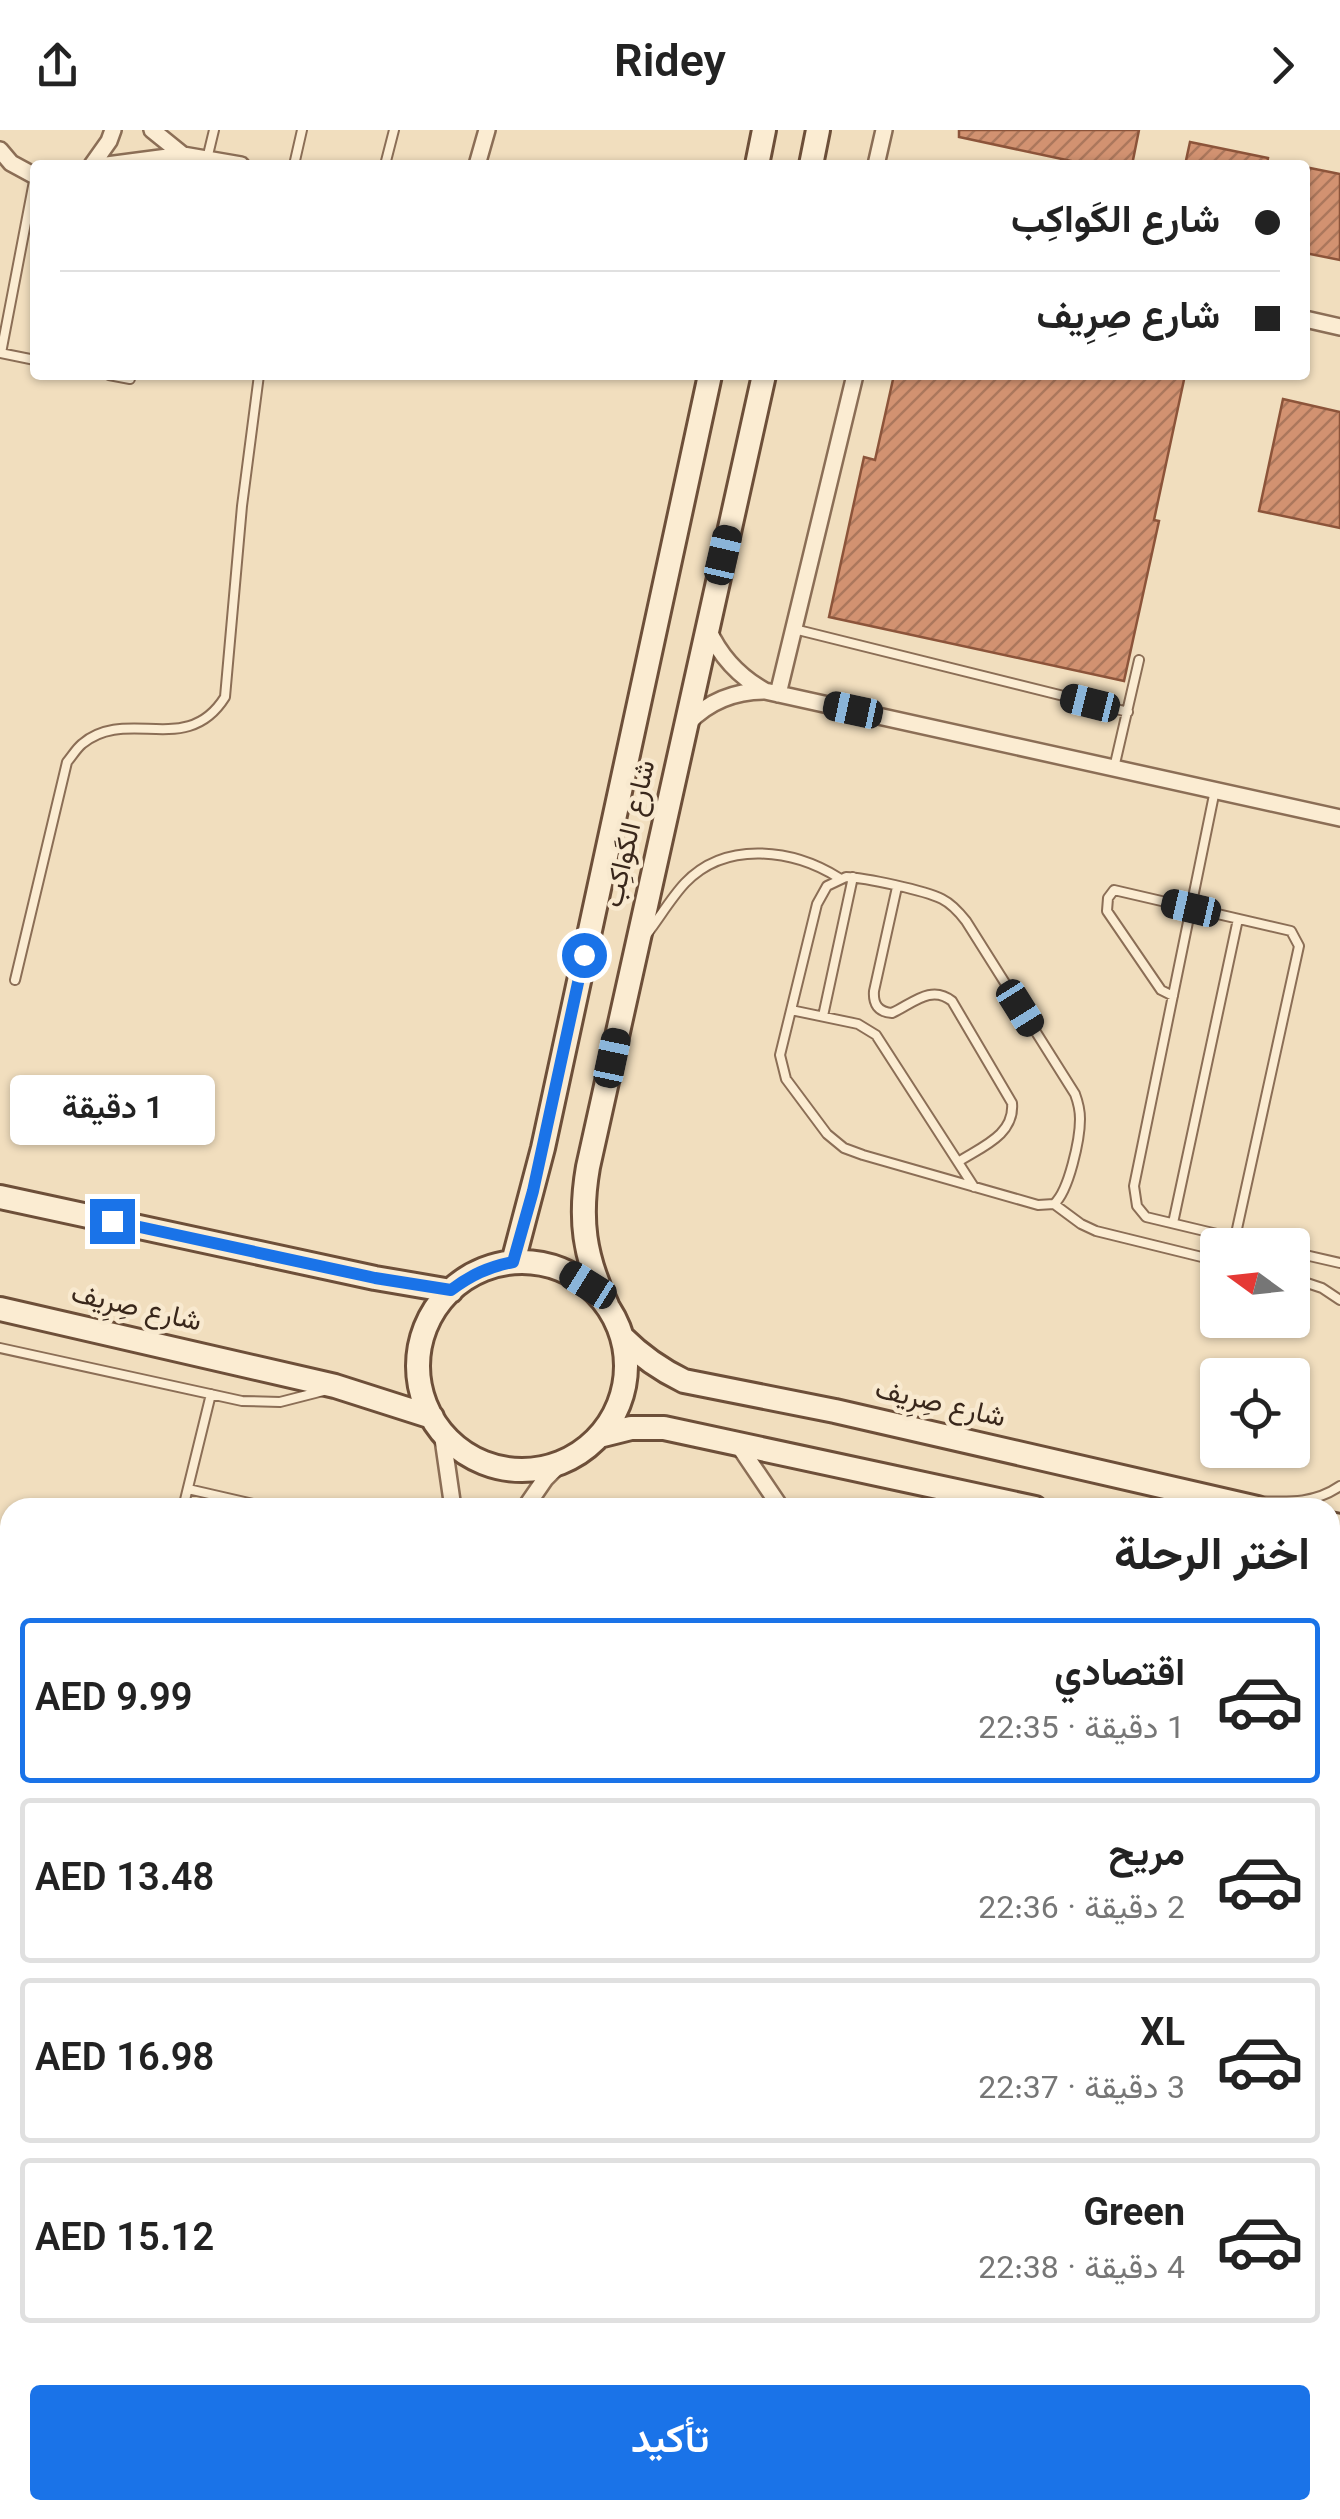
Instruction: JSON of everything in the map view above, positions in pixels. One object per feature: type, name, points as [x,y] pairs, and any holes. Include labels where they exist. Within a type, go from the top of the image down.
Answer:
[{"type":"main road","points":[[758,160],[764,130]]},
{"type":"main road","points":[[812,160],[818,130]]},
{"type":"main road","name":"شارع الكَواكِب","points":[[513,1262],[543,1148],[709,380]]},
{"type":"main road","name":"شارع الكَواكِب","points":[[606,1305],[586,1252],[583,1195],[763,380]]},
{"type":"main road","points":[[0,1197],[375,1278],[451,1290]]},
{"type":"main road","points":[[513,1262],[540,1263],[566,1271],[588,1285],[606,1305],[622,1337],[626,1358],[620,1400],[599,1436],[562,1462],[519,1470],[497,1467],[467,1454],[437,1425],[422,1392],[418,1364],[422,1337],[451,1290],[480,1272],[513,1262]]},
{"type":"main road","name":"شارع صِرِيف","points":[[0,1309],[335,1386],[437,1425]]},
{"type":"main road","name":"شارع صِرِيف","points":[[622,1337],[660,1370],[684,1380],[1216,1498]]},
{"type":"main road","points":[[599,1436],[614,1431],[664,1428],[988,1498]]},
{"type":"street","points":[[96,160],[109,142],[112,130]]},
{"type":"street","points":[[152,130],[183,155]]},
{"type":"street","points":[[478,160],[487,130]]},
{"type":"street","points":[[877,160],[884,130]]},
{"type":"street","points":[[1,152],[30,174]]},
{"type":"street","points":[[145,160],[183,155],[214,160]]},
{"type":"street","points":[[1310,320],[1340,327]]},
{"type":"street","points":[[772,692],[794,629],[854,380]]},
{"type":"street","points":[[707,627],[740,675],[772,692]]},
{"type":"street","points":[[686,725],[721,698],[735,693],[772,692],[1340,818]]},
{"type":"street","points":[[437,1425],[451,1498]]},
{"type":"street","points":[[736,1443],[773,1498]]},
{"type":"street","points":[[532,1498],[562,1462]]},
{"type":"lane","points":[[208,159],[214,130]]},
{"type":"lane","points":[[295,160],[302,130]]},
{"type":"lane","points":[[386,160],[394,130]]},
{"type":"lane","points":[[30,201],[0,353],[30,359]]},
{"type":"lane","points":[[15,980],[67,762],[81,744],[100,733],[201,724],[216,712],[225,697],[257,380]]},
{"type":"lane","points":[[794,629],[1128,712]]},
{"type":"lane","points":[[1114,768],[1140,660]]},
{"type":"lane","points":[[1200,1230],[1146,1217],[1137,1206],[1134,1186],[1215,790]]},
{"type":"lane","points":[[636,950],[684,884],[720,859],[764,853],[807,863],[839,878]]},
{"type":"lane","points":[[823,1016],[852,877]]},
{"type":"lane","points":[[852,877],[935,896],[956,908],[1075,1094],[1080,1112],[1079,1132],[1064,1192],[1054,1204],[1038,1206],[844,1148],[827,1134],[782,1073],[780,1056],[817,904],[827,886],[839,878],[852,877]]},
{"type":"lane","points":[[897,887],[874,991],[875,1004],[885,1013],[892,1013],[926,994],[947,997],[1012,1103],[1012,1116],[1005,1132],[958,1162]]},
{"type":"lane","points":[[1173,996],[1162,990],[1106,911],[1114,890],[1291,931],[1299,946],[1237,1228]]},
{"type":"lane","points":[[1173,1224],[1238,919]]},
{"type":"lane","points":[[792,1010],[858,1024],[876,1035],[974,1187]]},
{"type":"lane","points":[[1054,1204],[1096,1231],[1200,1256]]},
{"type":"lane","points":[[1310,1256],[1340,1263]]},
{"type":"lane","points":[[1310,1284],[1340,1300]]},
{"type":"lane","points":[[0,1348],[242,1401],[280,1402],[335,1386]]},
{"type":"lane","points":[[186,1498],[211,1394]]},
{"type":"lane","points":[[188,1489],[227,1498]]},
{"type":"building","points":[[959,130],[1139,130],[1133,160],[1067,160],[959,137]]},
{"type":"building","points":[[1190,142],[1268,158],[1268,160],[1186,160]]},
{"type":"building","points":[[1310,168],[1340,174],[1340,260],[1310,254]]},
{"type":"building","points":[[893,380],[1184,380],[1154,520],[1159,521],[1124,681],[829,617],[864,457],[875,460]]},
{"type":"building","points":[[1283,399],[1340,412],[1340,528],[1259,511]]},
{"type":"route","points":[[112,1221],[375,1278],[451,1290],[469,1276],[513,1262],[533,1191],[584,955]]}]
